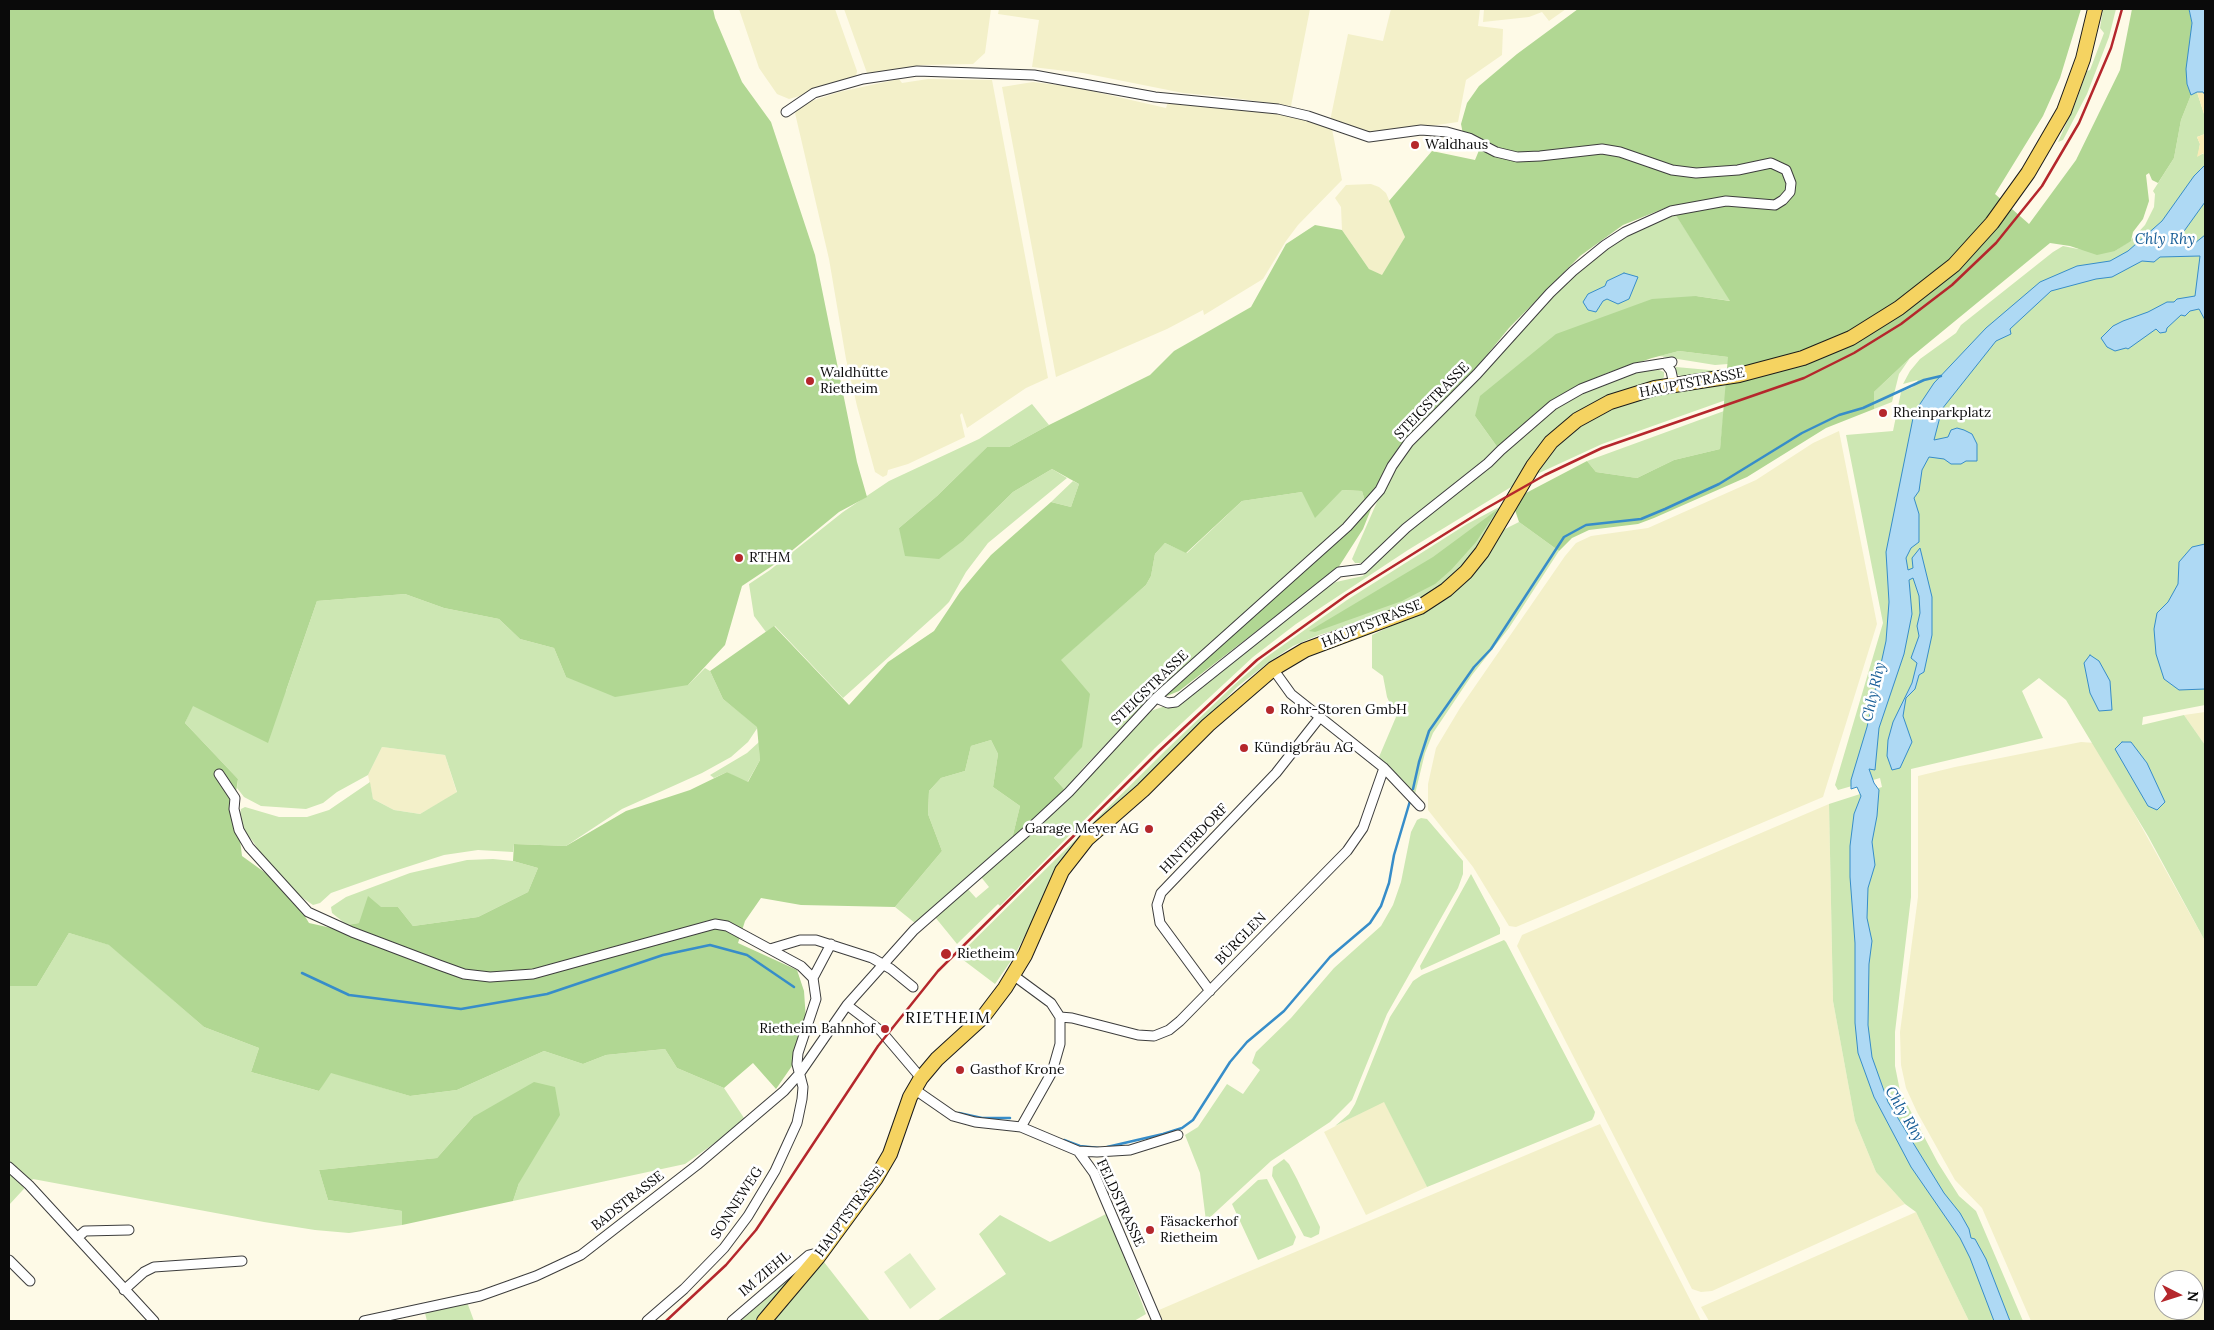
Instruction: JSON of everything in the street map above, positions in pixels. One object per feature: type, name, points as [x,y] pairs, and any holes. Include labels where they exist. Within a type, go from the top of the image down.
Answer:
[{"type":"main road","name":"HAUPTSTRASSE","points":[[764,1321],[818,1257],[876,1178],[890,1154],[917,1083],[937,1058],[983,1017],[1013,975],[1034,936],[1062,871],[1074,853],[1087,839],[1142,790],[1208,725],[1273,669],[1305,650],[1420,607],[1446,590],[1466,572],[1482,552],[1533,466],[1551,442],[1577,420],[1610,402],[1655,388],[1739,375],[1803,358],[1851,338],[1899,308],[1954,265],[1992,223],[2028,173],[2064,111],[2083,59],[2094,9]]},
{"type":"street","name":"STEIGSTRASSE","points":[[786,112],[814,93],[863,80],[917,71],[986,72],[1058,78],[1176,100],[1278,109],[1308,116],[1369,136],[1430,130],[1457,134],[1496,152],[1517,157],[1602,149],[1620,152],[1672,170],[1696,173],[1738,170],[1771,163],[1779,165],[1786,170],[1791,183],[1790,192],[1775,205],[1726,201],[1671,211],[1625,232],[1585,260],[1550,293],[1477,374],[1409,442],[1392,466],[1380,490],[1347,527],[1156,698],[1068,792],[1026,832],[914,930],[847,1005]]},
{"type":"street","points":[[1156,698],[1168,703],[1176,702],[1338,572],[1363,569],[1406,528],[1488,463],[1553,405],[1581,389],[1607,378],[1635,368],[1668,362],[1674,385]]},
{"type":"street","points":[[1273,669],[1291,694],[1384,768],[1420,806]]},
{"type":"street","name":"HINTERDORF","points":[[1210,991],[1160,923],[1157,905],[1161,893],[1276,773],[1320,716]]},
{"type":"street","name":"BÜRGLEN","points":[[1060,1017],[1072,1018],[1138,1035],[1154,1036],[1169,1030],[1180,1022],[1347,851],[1363,828],[1384,768]]},
{"type":"street","points":[[219,774],[235,798],[234,810],[239,830],[249,847],[308,912],[352,932],[464,974],[490,977],[533,974],[716,924],[727,926],[801,966],[814,978],[830,944]]},
{"type":"street","points":[[770,949],[807,939],[830,944],[883,964],[913,987]]},
{"type":"street","points":[[1013,975],[1051,1003],[1060,1017],[1060,1044],[1052,1072],[1021,1127]]},
{"type":"street","name":"SONNEWEG","points":[[647,1321],[684,1288],[724,1248],[748,1216],[775,1171],[797,1124],[802,1099],[800,1074],[797,1064],[798,1053],[816,999],[814,978]]},
{"type":"street","name":"BADSTRASSE","points":[[364,1321],[394,1316],[505,1289],[529,1280],[581,1255],[697,1165],[784,1091],[800,1074],[847,1005]]},
{"type":"street","name":"FELDSTRASSE","points":[[847,1005],[881,1031],[917,1083],[953,1116],[975,1122],[1021,1127],[1078,1151],[1094,1173],[1157,1321]]},
{"type":"street","points":[[1078,1151],[1130,1150],[1178,1135]]},
{"type":"street","points":[[9,1167],[29,1185],[78,1237],[154,1321]]},
{"type":"street","points":[[78,1237],[86,1231],[129,1230]]},
{"type":"street","name":"IM ZIEHL","points":[[732,1321],[809,1255],[813,1254],[818,1257]]},
{"type":"street","points":[[9,1260],[30,1281]]},
{"type":"street","points":[[124,1290],[144,1272],[154,1267],[242,1261]]},
{"type":"shaded area","points":[[739,9],[835,9],[857,71],[856,77],[854,80],[789,99],[777,94],[759,68]]},
{"type":"shaded area","points":[[844,9],[991,9],[985,53],[973,64],[923,65],[867,73]]},
{"type":"shaded area","points":[[999,9],[1310,9],[1291,106],[1183,93],[1083,73],[1032,67],[1039,20],[998,14]]},
{"type":"shaded area","points":[[1391,9],[1480,9],[1478,26],[1503,29],[1502,55],[1466,80],[1458,122],[1374,134],[1330,121],[1348,34],[1383,41]]},
{"type":"shaded area","points":[[1484,9],[1566,9],[1549,21],[1542,12],[1529,17],[1483,22]]},
{"type":"shaded area","points":[[899,79],[902,83],[928,79],[992,80],[1048,378],[1026,388],[967,428],[962,413],[960,415],[965,437],[908,464],[888,470],[887,475],[883,477],[875,472],[857,406],[846,359],[829,259],[795,113],[803,104],[839,92]]},
{"type":"shaded area","points":[[1033,82],[1074,87],[1166,108],[1168,102],[1271,112],[1312,122],[1332,129],[1342,180],[1298,225],[1263,279],[1204,315],[1203,310],[1167,329],[1056,377],[1002,87]]},
{"type":"shaded area","points":[[1371,184],[1379,187],[1386,193],[1405,237],[1382,276],[1369,269],[1342,230],[1341,207],[1335,198],[1346,185]]},
{"type":"shaded area","points":[[1839,431],[1877,624],[1823,797],[1516,927],[1509,926],[1473,867],[1428,810],[1428,784],[1436,748],[1460,708],[1565,556],[1576,543],[1591,536],[1648,528],[1756,480],[1813,443]]},
{"type":"shaded area","points":[[2205,712],[2205,745],[2184,715]]},
{"type":"shaded area","points":[[2081,742],[2095,743],[2205,941],[2205,1321],[2031,1321],[1982,1208],[1955,1180],[1917,1112],[1906,1088],[1901,1065],[1900,1032],[1918,897],[1918,776]]},
{"type":"shaded area","points":[[382,747],[445,755],[457,793],[420,814],[394,810],[373,799],[368,775]]},
{"type":"shaded area","points":[[1829,804],[1833,1001],[1855,1121],[1876,1172],[1905,1204],[1712,1291],[1701,1292],[1692,1289],[1517,946],[1522,935]]},
{"type":"shaded area","points":[[1384,1101],[1427,1187],[1366,1215],[1324,1132]]},
{"type":"shaded area","points":[[1600,1124],[1701,1321],[1161,1321],[1158,1315],[1159,1310]]},
{"type":"shaded area","points":[[1916,1212],[1969,1321],[1709,1321],[1701,1307]]},
{"type":"green space","points":[[9,9],[713,9],[742,82],[771,122],[815,255],[857,462],[867,497],[839,512],[778,562],[742,586],[725,645],[688,685],[615,697],[566,677],[554,648],[520,639],[499,619],[444,608],[405,594],[317,601],[268,743],[193,706],[185,723],[238,779],[235,799],[242,856],[289,890],[309,923],[345,931],[347,925],[359,923],[368,896],[381,907],[398,907],[413,926],[478,917],[528,892],[538,868],[513,861],[514,844],[566,846],[626,811],[690,790],[727,772],[748,782],[760,760],[757,727],[723,699],[710,671],[774,626],[849,705],[888,662],[934,631],[960,592],[991,555],[1051,502],[1071,507],[1079,484],[1052,469],[1013,492],[964,540],[939,559],[905,556],[899,528],[937,496],[987,447],[1009,447],[1150,375],[1174,351],[1251,307],[1286,244],[1315,225],[1342,230],[1369,269],[1382,275],[1405,237],[1389,201],[1432,151],[1475,160],[1480,148],[1465,144],[1461,124],[1467,103],[1479,86],[1517,54],[1578,9],[2081,9],[2060,78],[2043,116],[1995,194],[2029,224],[2076,160],[2120,70],[2132,9],[2189,9],[2192,23],[2187,84],[2191,95],[2181,120],[2174,158],[2158,183],[2152,180],[2149,173],[2146,175],[2149,201],[2143,219],[2133,232],[2131,241],[2115,251],[2097,255],[2070,246],[2050,243],[1910,358],[1874,392],[1874,409],[1826,428],[1747,477],[1654,518],[1638,524],[1589,530],[1572,538],[1559,551],[1519,522],[1514,507],[1526,493],[1587,461],[1596,472],[1637,478],[1674,460],[1720,449],[1728,357],[1679,351],[1607,373],[1579,385],[1498,448],[1475,416],[1480,396],[1556,334],[1652,299],[1696,296],[1730,301],[1670,206],[1623,225],[1580,256],[1509,328],[1477,367],[1404,440],[1386,466],[1376,487],[1371,509],[1363,529],[1338,568],[1179,691],[1162,698],[1367,508],[1362,491],[1342,490],[1315,518],[1302,492],[1242,501],[1186,553],[1165,543],[1155,554],[1151,576],[1146,585],[1061,660],[1090,694],[1082,747],[1054,778],[1065,790],[1012,839],[1020,806],[993,787],[998,754],[991,740],[971,746],[965,771],[941,778],[929,791],[928,814],[942,851],[895,907],[801,905],[761,898],[745,921],[738,943],[797,970],[804,991],[806,1020],[794,1063],[776,1089],[753,1063],[724,1088],[677,1068],[665,1049],[606,1055],[583,1064],[544,1051],[457,1090],[410,1096],[331,1073],[319,1091],[251,1072],[259,1048],[204,1027],[109,945],[69,933],[37,986],[9,986]]},
{"type":"green space","points":[[2103,9],[2116,9],[2109,37],[2087,94],[2063,140],[2058,142],[2104,33],[2100,28]]},
{"type":"green space","points":[[2197,92],[2205,117],[2205,134],[2197,137],[2200,144],[2198,156],[2204,153],[2205,157],[2205,248],[2199,309],[2205,320],[2205,705],[2143,717],[2142,725],[2184,715],[2205,745],[2205,941],[2148,836],[2066,700],[2039,678],[2022,691],[2043,738],[1911,769],[1911,897],[1895,1032],[1895,1066],[1900,1091],[1938,1163],[1959,1196],[1976,1211],[2023,1321],[1969,1321],[1916,1212],[1905,1204],[1876,1172],[1855,1121],[1833,1001],[1829,804],[1882,787],[1880,778],[1838,790],[1835,785],[1883,623],[1846,435],[1893,431],[1901,392],[1913,387],[1918,380],[1903,384],[1910,371],[1920,359],[1956,333],[1961,325],[2053,252],[2063,246],[2078,249],[2115,251],[2131,240],[2145,225],[2154,207],[2155,194],[2153,191],[2174,158],[2181,120],[2191,95]]},
{"type":"green space","points":[[1674,212],[1731,301],[1696,296],[1475,416],[1498,448],[1485,461],[1403,524],[1369,558],[1362,563],[1355,563],[1352,559],[1380,495],[1393,469],[1413,441],[1551,295],[1624,235]]},
{"type":"green space","points":[[1679,351],[1728,357],[1728,364],[1715,365],[1659,356]]},
{"type":"green space","points":[[1910,358],[1899,374],[1892,402],[1874,409],[1874,392]]},
{"type":"green space","points":[[1676,367],[1720,371],[1740,368],[1685,378],[1676,374],[1674,369]]},
{"type":"green space","points":[[1659,370],[1664,372],[1664,377],[1660,382],[1578,412],[1557,427],[1533,455],[1516,484],[1408,550],[1296,624],[1253,657],[1155,748],[1000,906],[998,904],[957,944],[935,917],[967,888],[976,898],[989,887],[981,877],[1145,713],[1165,706],[1326,587],[1336,582],[1363,576],[1379,556],[1406,532],[1491,466],[1555,409],[1582,393],[1637,371]]},
{"type":"green space","points":[[1802,373],[1602,444],[1537,474],[1538,468],[1561,440],[1578,426],[1616,406],[1657,393],[1736,384]]},
{"type":"green space","points":[[1032,404],[1049,425],[1009,447],[987,447],[937,496],[899,528],[964,540],[1013,492],[1052,469],[1067,478],[988,543],[966,572],[949,602],[843,698],[775,626],[766,632],[754,616],[749,584],[770,570],[843,512],[889,481],[979,439]]},
{"type":"green space","points":[[1724,411],[1720,449],[1674,460],[1637,478],[1596,472],[1587,461]]},
{"type":"green space","points":[[1073,481],[1079,484],[1071,507],[1051,502]]},
{"type":"green space","points":[[1362,491],[1367,508],[1162,686],[1084,767],[1065,790],[1054,778],[1082,746],[1060,660],[1146,585],[1151,576],[1155,554],[1165,543],[1187,553],[1242,501],[1302,492]]},
{"type":"green space","points":[[1505,504],[1479,547],[1461,568],[1439,588],[1415,603],[1319,635],[1293,646],[1237,687],[1170,756],[1072,847],[1013,958],[995,984],[958,956],[1166,750],[1265,658],[1347,600],[1467,524]]},
{"type":"green space","points":[[1498,509],[1476,542],[1451,570],[1435,584],[1402,601],[1315,632],[1309,631],[1433,557]]},
{"type":"green space","points":[[1519,522],[1559,551],[1509,628],[1472,675],[1433,733],[1425,753],[1415,794],[1379,757],[1396,717],[1387,697],[1383,676],[1372,668],[1372,635],[1423,611],[1503,530]]},
{"type":"green space","points":[[405,594],[444,608],[499,619],[520,639],[554,648],[566,677],[688,685],[705,668],[710,671],[723,699],[758,727],[748,742],[731,757],[702,773],[622,809],[566,846],[514,844],[513,852],[478,850],[444,855],[331,893],[320,903],[313,905],[297,894],[270,867],[252,840],[244,833],[239,821],[241,809],[245,807],[279,817],[307,817],[329,810],[370,782],[373,799],[394,810],[420,814],[457,792],[445,755],[382,747],[368,775],[337,792],[323,803],[306,809],[261,806],[244,797],[237,788],[238,779],[185,723],[192,706],[286,691],[317,601]]},
{"type":"green space","points":[[991,740],[998,754],[993,787],[1020,806],[1012,839],[915,923],[895,907],[942,851],[928,814],[929,791],[941,778],[965,771],[971,746]]},
{"type":"green space","points":[[759,742],[760,760],[747,783],[727,772],[714,778],[710,775],[747,753]]},
{"type":"green space","points":[[1421,818],[1427,819],[1463,861],[1463,874],[1458,888],[1387,1014],[1352,1100],[1330,1122],[1271,1161],[1206,1221],[1200,1173],[1185,1135],[1198,1127],[1227,1084],[1243,1094],[1260,1070],[1252,1063],[1256,1052],[1291,1018],[1334,968],[1381,926],[1393,905],[1401,882],[1411,832],[1417,820]]},
{"type":"green space","points":[[493,859],[513,861],[538,868],[528,892],[478,917],[413,926],[398,907],[359,923],[347,925],[332,913],[331,907],[346,897],[410,873],[467,860]]},
{"type":"green space","points":[[1471,874],[1500,928],[1500,934],[1421,970],[1420,966]]},
{"type":"green space","points":[[69,933],[110,945],[204,1027],[259,1048],[251,1072],[319,1091],[330,1072],[410,1096],[457,1090],[544,1051],[583,1064],[606,1055],[665,1049],[677,1068],[724,1088],[746,1121],[685,1164],[513,1201],[519,1183],[473,1117],[437,1158],[319,1170],[328,1200],[402,1211],[402,1225],[349,1233],[264,1222],[33,1179],[9,1205],[9,986],[37,986]]},
{"type":"green space","points":[[1504,940],[1595,1112],[1594,1116],[1592,1120],[1427,1187],[1384,1102],[1335,1126],[1349,1114],[1355,1104],[1390,1017],[1413,981],[1422,975]]},
{"type":"green space","points":[[534,1082],[555,1087],[560,1115],[519,1183],[513,1201],[402,1225],[402,1211],[328,1200],[319,1170],[437,1158],[473,1117]]},
{"type":"green space","points":[[1284,1159],[1297,1179],[1320,1227],[1319,1234],[1311,1238],[1304,1236],[1272,1176],[1273,1167]]},
{"type":"green space","points":[[1267,1179],[1296,1237],[1293,1245],[1258,1260],[1232,1204],[1258,1180]]},
{"type":"green space","points":[[1108,1213],[1146,1314],[1134,1321],[937,1321],[1006,1274],[979,1234],[1000,1215],[1050,1242]]},
{"type":"green space","points":[[910,1253],[936,1289],[910,1309],[884,1272]]},
{"type":"green space","points":[[805,1262],[755,1321],[737,1321]]},
{"type":"green space","points":[[824,1262],[870,1321],[773,1321]]},
{"type":"green space","points":[[467,1302],[474,1321],[427,1321],[425,1313]]},
{"type":"sand","points":[[2197,92],[2204,92],[2205,95],[2205,117]]},
{"type":"sand","points":[[2205,134],[2205,157],[2203,153],[2197,157],[2200,144],[2197,137]]},
{"type":"water","points":[[2189,9],[2205,9],[2205,95],[2203,92],[2197,92],[2191,95],[2187,84],[2186,69],[2192,23]]},
{"type":"water","name":"Chly Rhy","points":[[2205,165],[2205,202],[2182,234],[2182,241],[2195,243],[2205,235],[2205,320],[2199,309],[2190,311],[2185,316],[2181,315],[2167,328],[2166,332],[2160,333],[2156,329],[2128,349],[2115,351],[2107,347],[2101,338],[2113,326],[2123,321],[2148,312],[2167,302],[2195,296],[2200,256],[2160,257],[2154,262],[2142,261],[2112,277],[2096,279],[2051,291],[2010,329],[2011,334],[1996,341],[1942,409],[1934,440],[1948,437],[1951,430],[1957,428],[1964,430],[1972,434],[1977,444],[1977,461],[1951,464],[1944,459],[1929,457],[1922,470],[1919,491],[1914,498],[1919,514],[1919,542],[1911,548],[1906,558],[1908,570],[1913,568],[1912,558],[1920,548],[1932,597],[1932,635],[1924,672],[1919,675],[1915,689],[1906,698],[1903,716],[1912,742],[1900,768],[1892,770],[1887,756],[1888,740],[1893,722],[1912,683],[1917,663],[1911,658],[1919,636],[1917,626],[1920,613],[1919,596],[1913,578],[1909,580],[1912,614],[1904,654],[1879,728],[1875,770],[1869,769],[1874,783],[1879,790],[1872,842],[1875,865],[1868,888],[1867,918],[1872,941],[1869,964],[1868,1025],[1872,1057],[1888,1102],[1944,1193],[1960,1213],[1969,1229],[1971,1238],[1975,1239],[1986,1259],[2010,1321],[1994,1321],[1970,1258],[1960,1238],[1911,1167],[1874,1097],[1858,1053],[1855,1023],[1855,943],[1850,877],[1850,846],[1854,814],[1861,796],[1857,787],[1851,789],[1851,780],[1867,727],[1886,641],[1889,602],[1886,552],[1914,413],[1934,383],[1986,328],[2040,282],[2077,266],[2110,261],[2128,251],[2162,221],[2194,176]]},
{"type":"water","points":[[1624,273],[1638,277],[1629,299],[1618,304],[1607,299],[1603,301],[1596,312],[1588,310],[1583,302],[1588,294],[1605,286],[1607,281]]},
{"type":"water","points":[[2205,544],[2205,689],[2179,690],[2164,679],[2156,654],[2154,629],[2157,613],[2168,602],[2178,584],[2179,562],[2192,547]]},
{"type":"water","points":[[2090,655],[2099,661],[2110,681],[2112,710],[2099,711],[2090,693],[2084,663]]},
{"type":"water","points":[[2122,742],[2131,742],[2147,763],[2165,802],[2157,810],[2148,806],[2115,749]]},
{"type":"waterway","points":[[1413,789],[1429,731],[1474,667],[1491,649],[1564,537],[1586,525],[1641,519],[1665,509],[1719,484],[1802,433],[1839,415],[1863,408],[1924,380],[1941,376]]},
{"type":"waterway","points":[[1107,1147],[1163,1134],[1182,1128],[1193,1120],[1230,1062],[1247,1042],[1284,1011],[1330,957],[1370,923],[1381,906],[1389,883],[1394,855],[1410,801]]},
{"type":"waterway","points":[[302,973],[349,995],[461,1009],[547,994],[663,955],[710,945],[747,955],[794,987]]},
{"type":"waterway","points":[[959,1113],[982,1118],[1010,1118]]},
{"type":"waterway","points":[[1064,1140],[1080,1146],[1099,1148]]},
{"type":"railway","points":[[666,1321],[726,1265],[756,1230],[878,1046],[938,971],[1159,751],[1257,660],[1347,595],[1485,509],[1545,475],[1602,448],[1804,378],[1854,353],[1901,324],[1952,285],[1996,243],[2042,186],[2079,123],[2111,48],[2122,9]]},
{"type":"place","name":"Waldhaus","points":[[1415,145]]},
{"type":"place","name":"Waldhütte Rietheim","points":[[810,381]]},
{"type":"place","name":"Rheinparkplatz","points":[[1883,413]]},
{"type":"place","name":"RTHM","points":[[739,558]]},
{"type":"place","name":"Rohr-Storen GmbH","points":[[1270,710]]},
{"type":"place","name":"Kündigbräu AG","points":[[1244,748]]},
{"type":"place","name":"Garage Meyer AG","points":[[1149,829]]},
{"type":"place","name":"Rietheim","points":[[946,954]]},
{"type":"place","name":"Rietheim Bahnhof","points":[[885,1029]]},
{"type":"place","name":"Gasthof Krone","points":[[960,1070]]},
{"type":"place","name":"Fäsackerhof Rietheim","points":[[1150,1230]]},
{"type":"district","name":"RIETHEIM","points":[[948,1018]]}]
